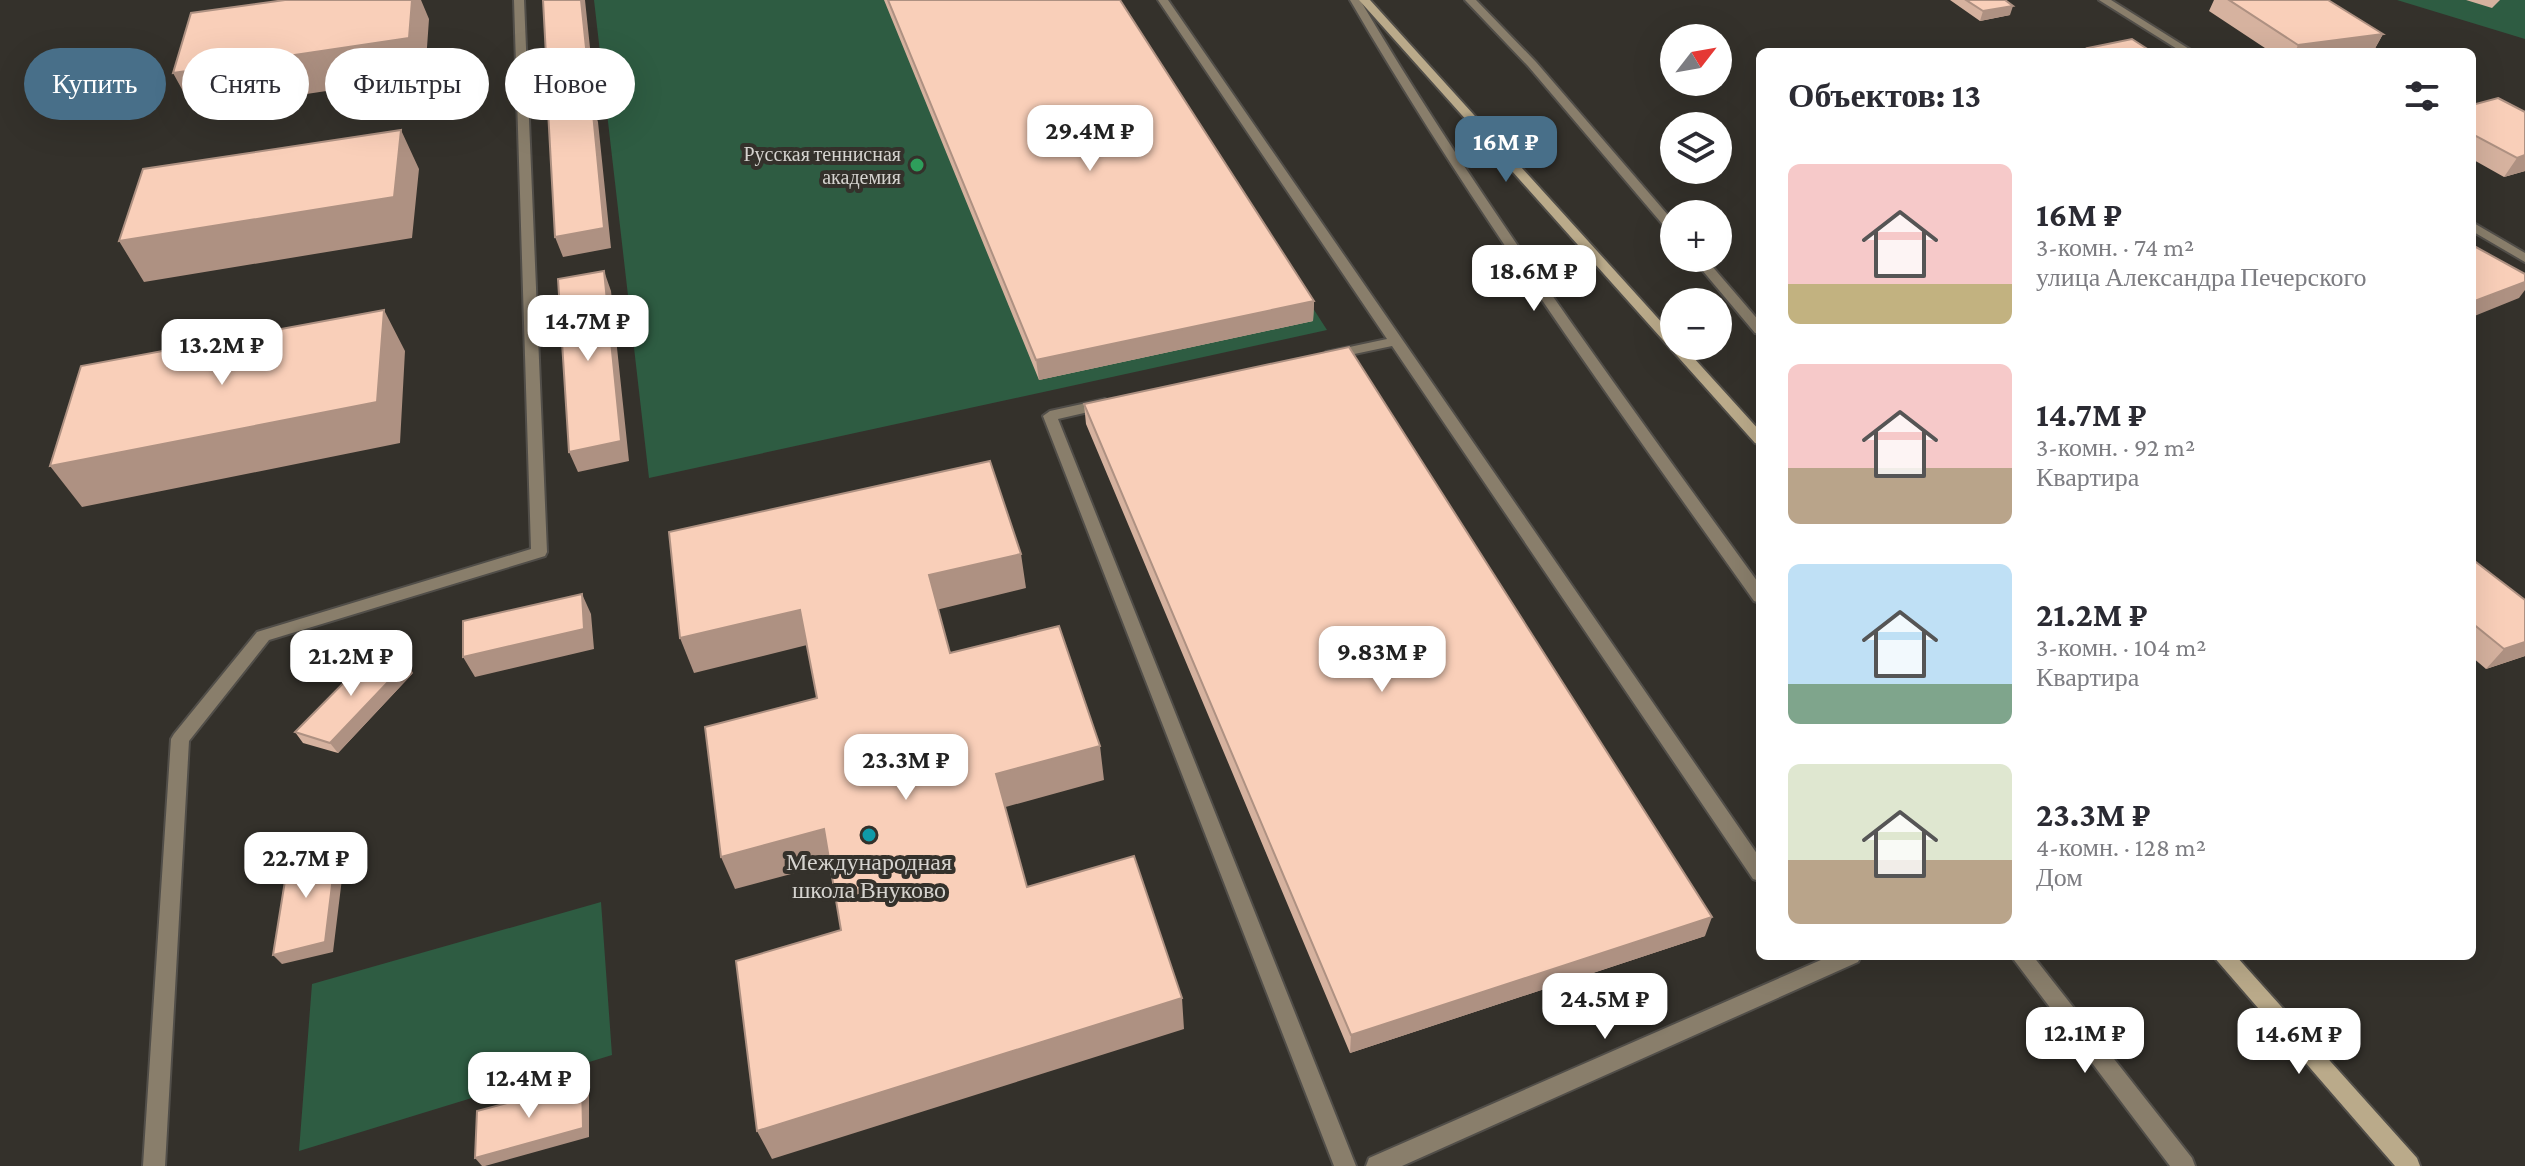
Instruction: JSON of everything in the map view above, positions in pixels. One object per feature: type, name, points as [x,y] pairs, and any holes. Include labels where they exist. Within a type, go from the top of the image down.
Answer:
[{"type":"main road","points":[[1364,0],[1660,328]]},
{"type":"main road","points":[[1688,360],[1756,436]]},
{"type":"main road","points":[[2227,960],[2409,1166]]},
{"type":"street","points":[[154,1166],[180,739],[263,636],[539,552],[519,0]]},
{"type":"street","points":[[1163,0],[1756,867]]},
{"type":"street","points":[[1355,0],[1402,83],[1496,228],[1756,591]]},
{"type":"street","points":[[1470,0],[1532,64],[1660,214]]},
{"type":"street","points":[[2104,0],[2182,48]]},
{"type":"street","points":[[2476,228],[2525,258]]},
{"type":"street","points":[[1710,272],[1756,325]]},
{"type":"street","points":[[1320,357],[1396,341]]},
{"type":"street","points":[[1125,400],[1050,416],[1345,1166]]},
{"type":"street","points":[[2024,960],[2184,1166]]},
{"type":"street","points":[[1377,1166],[1820,962]]},
{"type":"green space","name":"Русская теннисная академия","points":[[594,0],[1115,0],[1327,330],[649,478],[608,120],[635,120],[635,48],[600,48]]},
{"type":"green space","points":[[2397,0],[2525,0],[2525,39]]},
{"type":"green space","points":[[601,902],[612,1055],[299,1151],[312,984]]},
{"type":"building","points":[[285,0],[412,0],[409,38],[325,48],[309,53],[309,48],[182,48],[182,72],[173,73],[191,13]]},
{"type":"building","points":[[543,0],[581,0],[586,48],[546,48]]},
{"type":"building","points":[[888,0],[1120,0],[1314,301],[1036,360]]},
{"type":"building","points":[[1966,0],[2005,0],[2013,6],[1983,11]]},
{"type":"building","points":[[2229,0],[2328,0],[2383,34],[2298,45]]},
{"type":"building","points":[[2132,39],[2146,48],[2088,48]]},
{"type":"building","points":[[2498,98],[2525,112],[2525,155],[2517,158],[2476,136],[2476,104]]},
{"type":"building","points":[[549,120],[594,120],[604,228],[555,237]]},
{"type":"building","points":[[401,130],[394,197],[119,241],[143,169]]},
{"type":"building","points":[[2476,247],[2525,274],[2525,282],[2476,300]]},
{"type":"building","points":[[604,271],[621,441],[569,452],[558,279]]},
{"type":"building","points":[[384,310],[377,402],[50,466],[81,366]]},
{"type":"building","points":[[1349,347],[1712,917],[1351,1035],[1084,404]]},
{"type":"building","name":"Международная школа Внуково","points":[[990,461],[1021,554],[929,575],[950,653],[1059,626],[1100,746],[996,774],[1027,887],[1134,856],[1182,998],[757,1131],[736,961],[841,930],[824,829],[721,857],[705,727],[817,698],[800,610],[680,638],[669,532]]},
{"type":"building","points":[[2476,562],[2525,600],[2525,642],[2504,649],[2476,626]]},
{"type":"building","points":[[582,594],[584,629],[463,657],[463,621]]},
{"type":"building","points":[[373,653],[407,662],[330,743],[295,732]]},
{"type":"building","points":[[337,844],[325,942],[273,955],[289,856]]},
{"type":"building","points":[[582,1083],[583,1128],[475,1158],[477,1111]]},
{"type":"place","name":"Русская теннисная академия","points":[[917,165]]},
{"type":"place","name":"Международная школа Внуково","points":[[869,835]]}]
